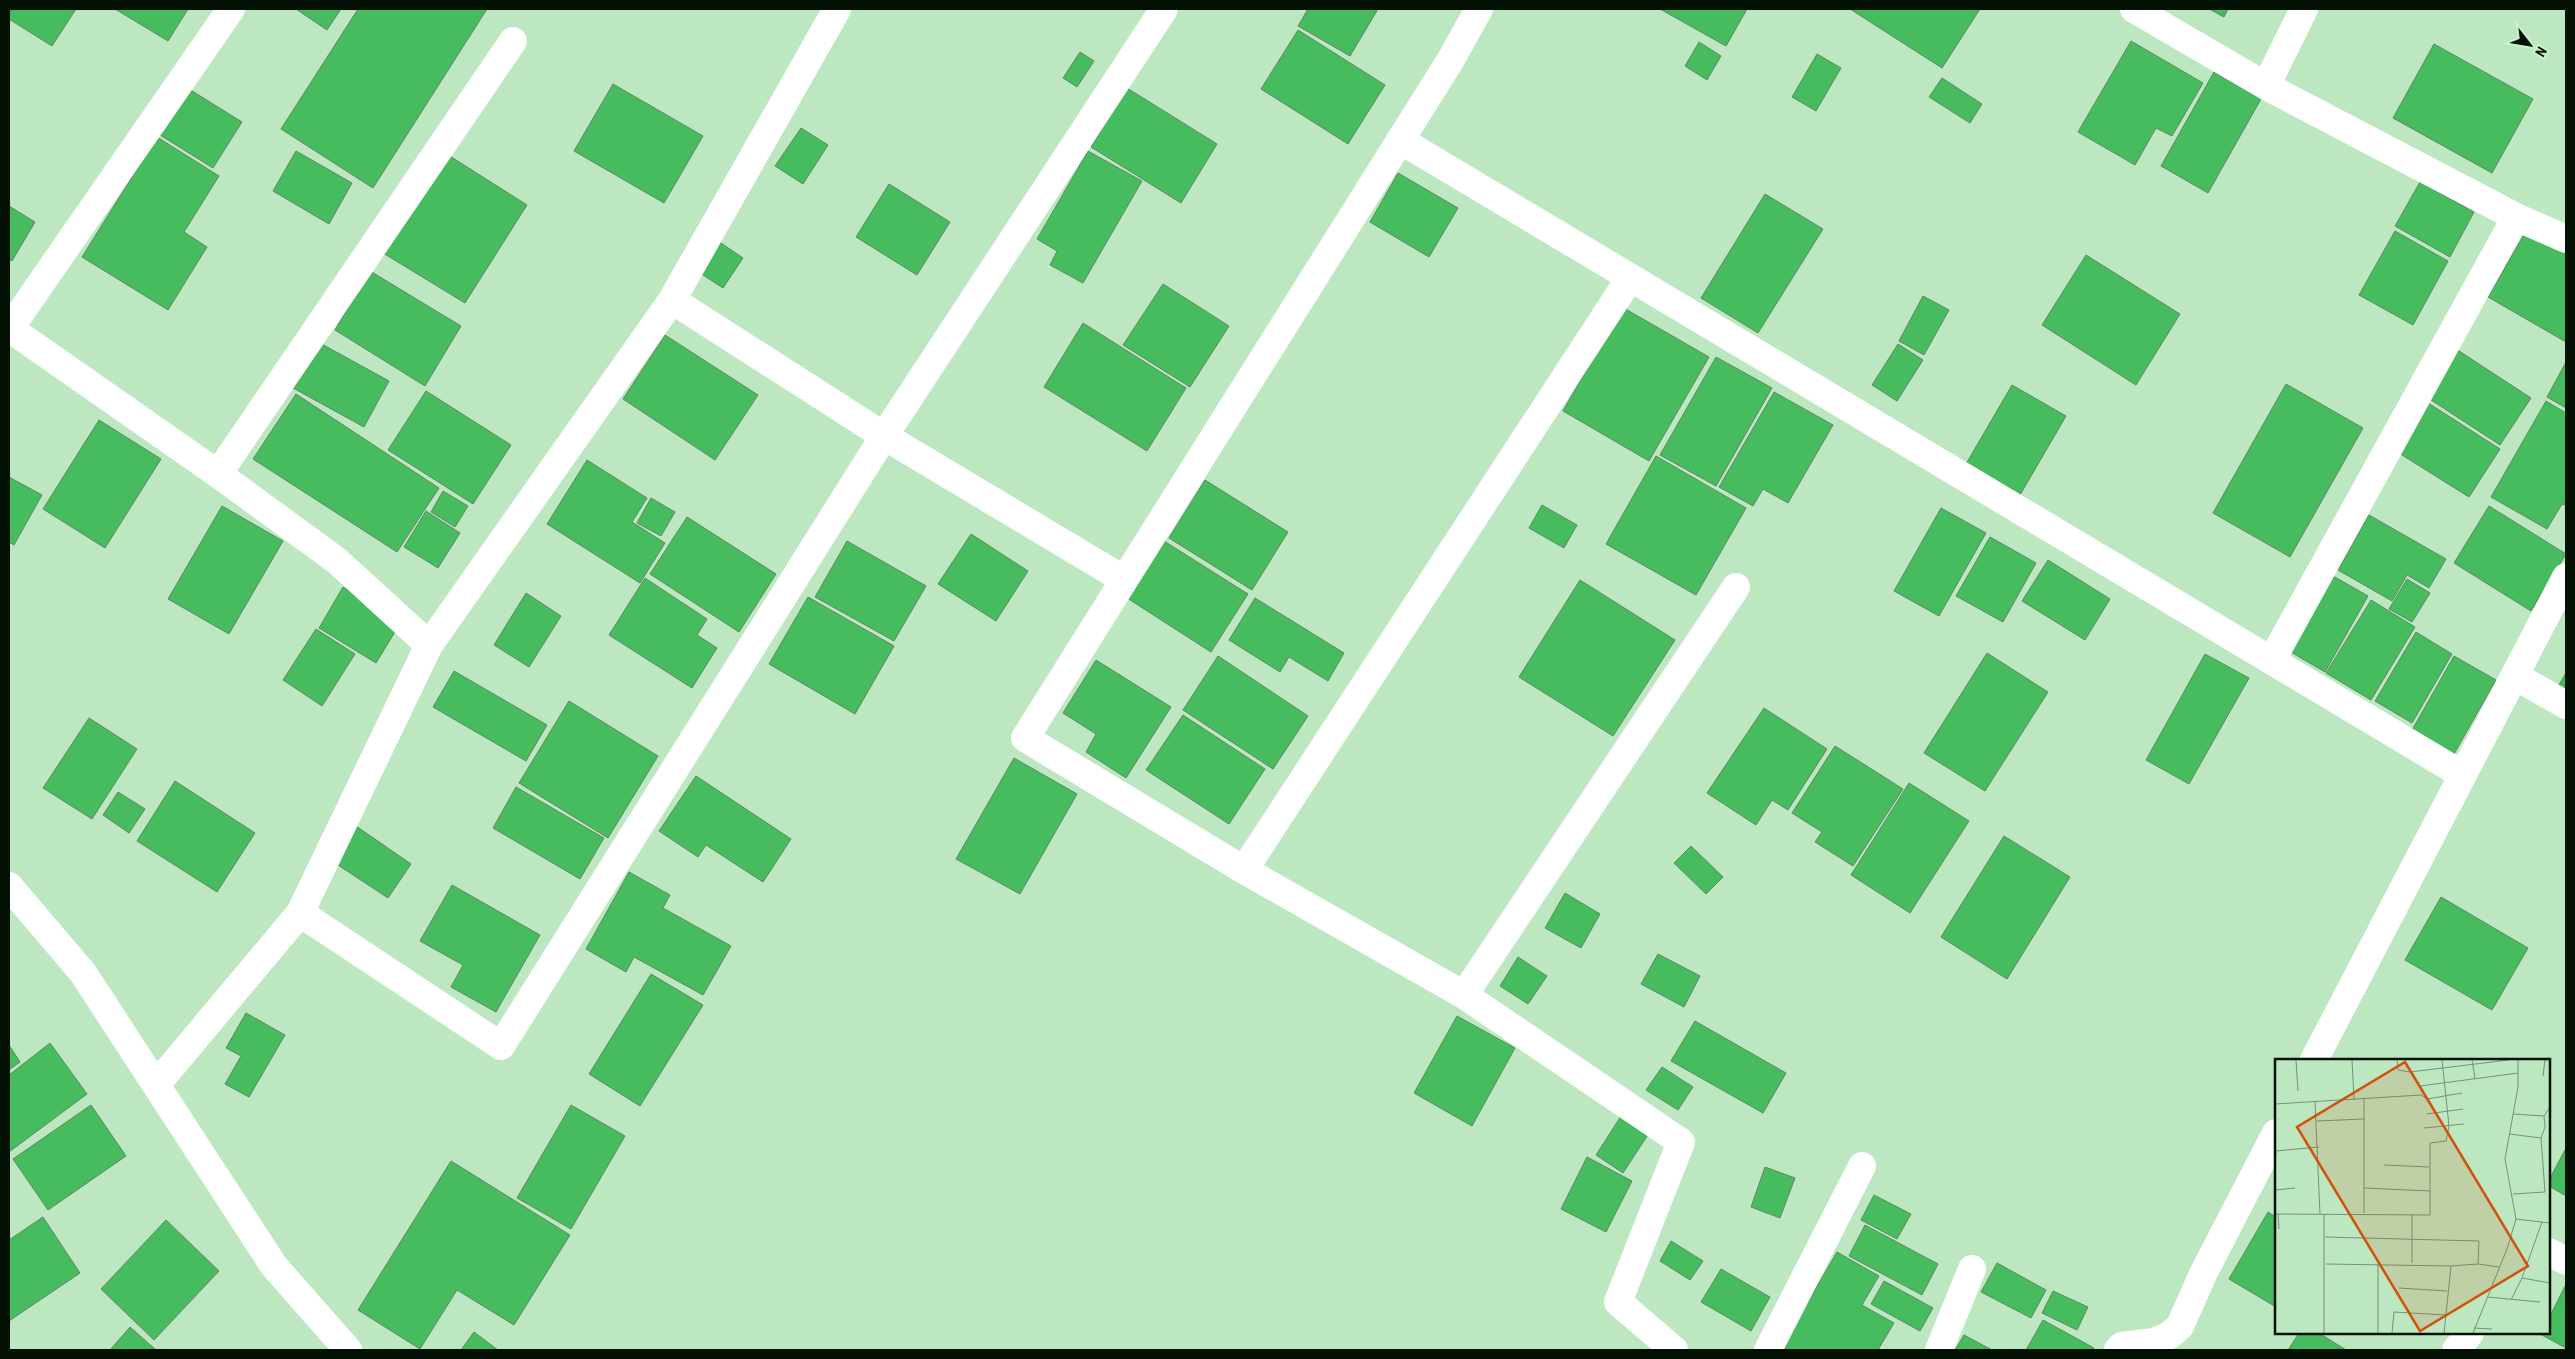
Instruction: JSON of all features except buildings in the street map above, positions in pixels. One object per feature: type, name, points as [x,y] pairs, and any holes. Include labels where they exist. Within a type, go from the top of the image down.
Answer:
[{"type":"street","points":[[231,9],[9,328],[218,474],[336,560],[429,645]]},
{"type":"street","points":[[156,1085],[300,913],[429,645],[672,300],[837,9]]},
{"type":"street","points":[[300,913],[501,1046],[884,436],[1164,9]]},
{"type":"street","points":[[1479,9],[1450,61],[1025,738],[1244,870],[1464,995],[1681,1142],[1618,1302],[1674,1350]]},
{"type":"street","points":[[2134,9],[2266,86],[2516,217],[2566,238]]},
{"type":"street","points":[[2266,86],[2304,9]]},
{"type":"street","points":[[218,474],[513,41]]},
{"type":"street","points":[[1400,140],[2463,775]]},
{"type":"street","points":[[2272,660],[2516,217]]},
{"type":"street","points":[[1244,870],[1630,278]]},
{"type":"street","points":[[672,300],[884,436],[1124,579]]},
{"type":"street","points":[[2315,1059],[2566,577]]},
{"type":"street","points":[[1464,995],[1736,587]]},
{"type":"street","points":[[2515,676],[2566,705]]},
{"type":"street","points":[[9,886],[83,973],[274,1266],[348,1350]]},
{"type":"street","points":[[2118,1350],[2122,1346],[2154,1342],[2170,1335],[2180,1326],[2203,1274],[2275,1135]]},
{"type":"street","points":[[1768,1350],[1862,1166]]},
{"type":"street","points":[[2550,1253],[2566,1261]]},
{"type":"street","points":[[1938,1350],[1972,1269]]},
{"type":"street","points":[[2456,1350],[2469,1334]]}]
